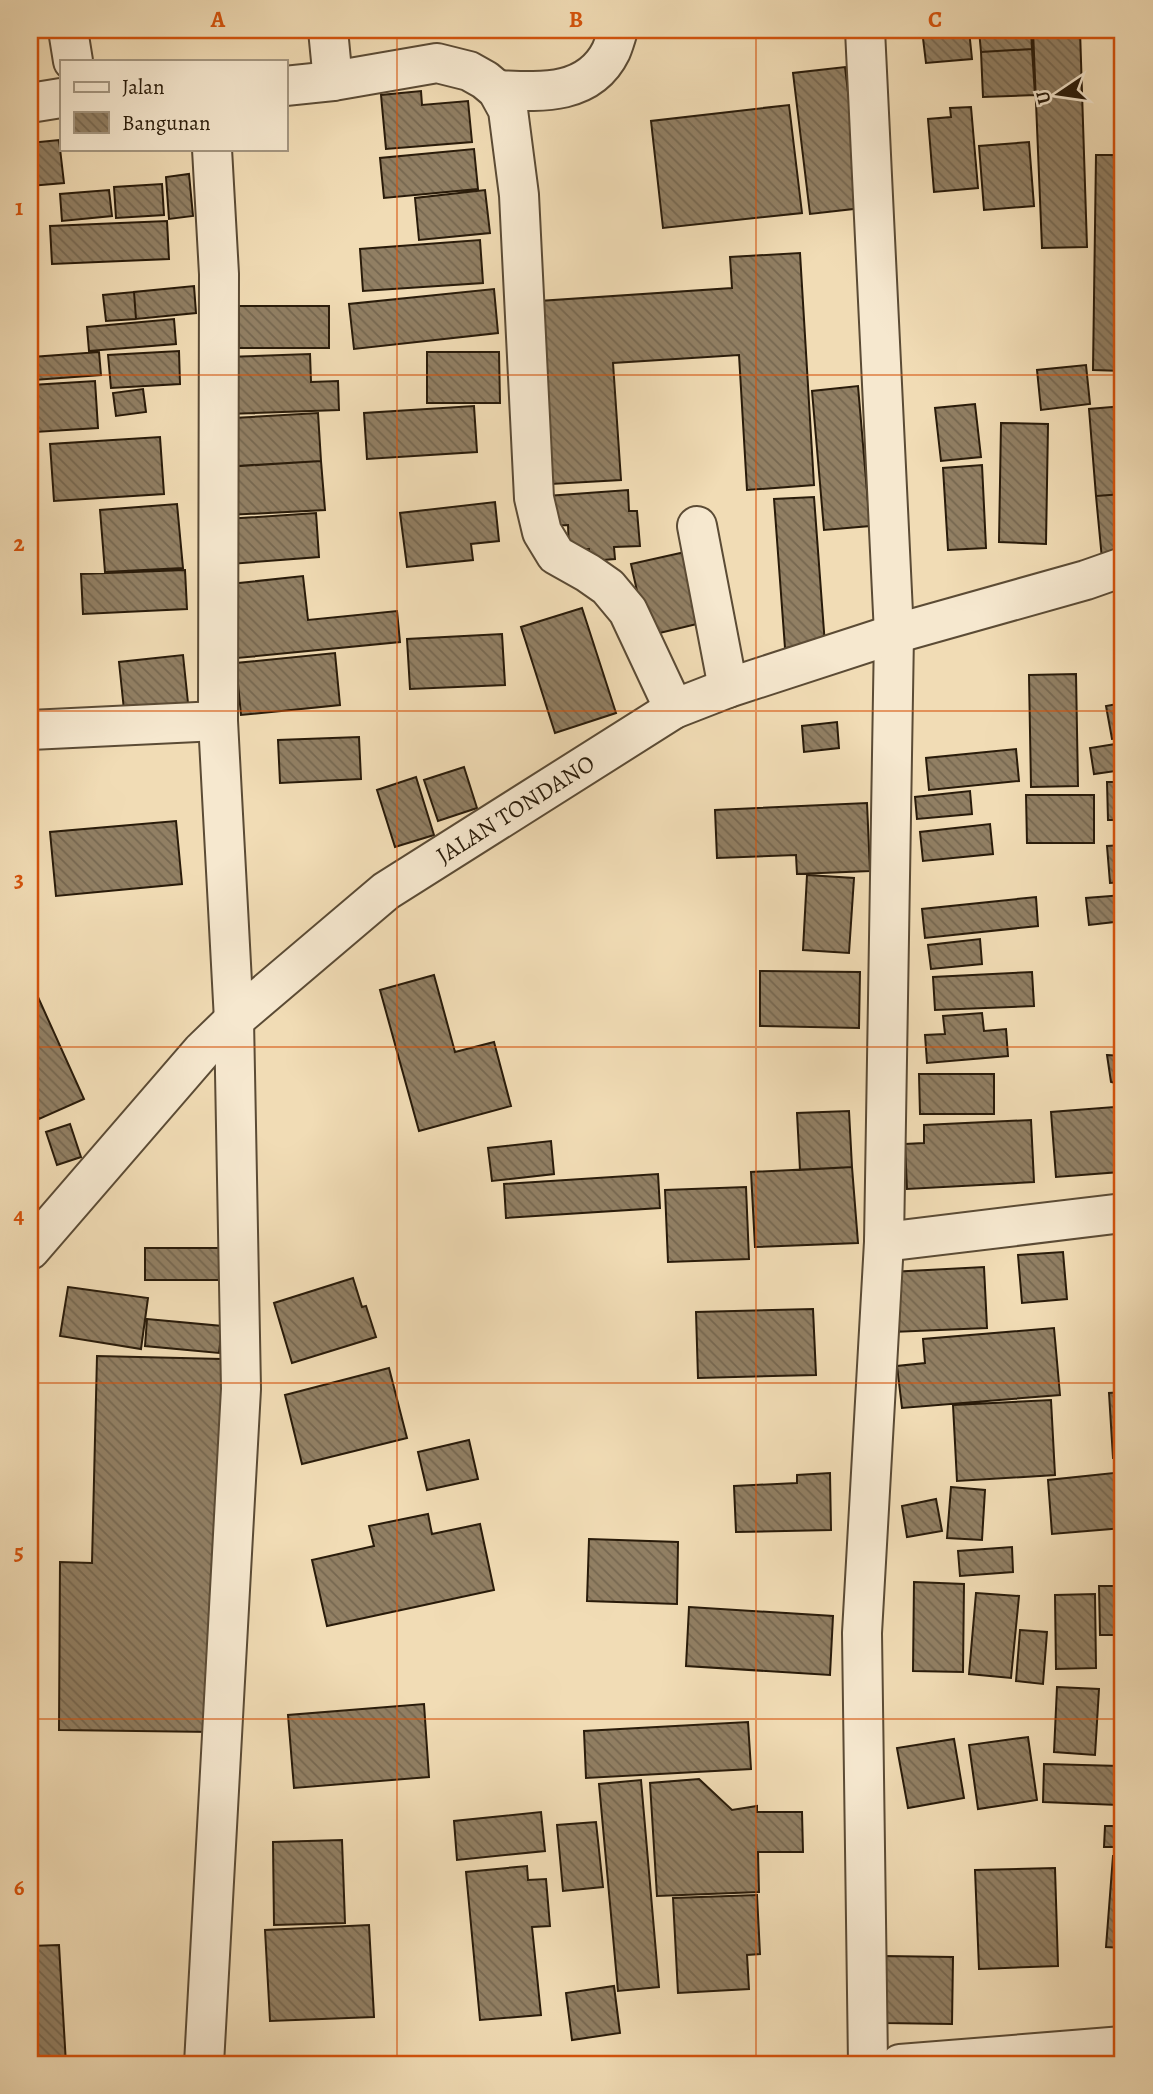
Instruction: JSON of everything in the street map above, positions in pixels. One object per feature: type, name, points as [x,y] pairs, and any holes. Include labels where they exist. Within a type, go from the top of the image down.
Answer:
[{"type":"street","points":[[68,30],[72,60]]},
{"type":"street","points":[[328,30],[333,81]]},
{"type":"street","points":[[497,90],[542,92],[575,86],[595,72],[611,52],[618,30]]},
{"type":"street","points":[[865,30],[894,634],[884,1242],[862,1633],[868,2064]]},
{"type":"street","points":[[287,86],[333,81],[437,63],[469,71],[497,90],[508,110],[519,195],[534,498],[542,532],[556,555],[608,587],[628,611],[674,709]]},
{"type":"street","points":[[30,103],[60,98]]},
{"type":"street","points":[[204,2064],[242,1389],[234,1020],[218,721],[219,274],[212,150]]},
{"type":"street","points":[[697,526],[728,688]]},
{"type":"street","name":"JALAN TONDANO","points":[[30,1250],[202,1051],[234,1020],[386,891],[674,709],[728,688],[894,634],[1123,567]]},
{"type":"street","points":[[30,730],[218,721]]},
{"type":"street","points":[[884,1242],[1123,1213]]},
{"type":"street","points":[[903,2064],[1083,2057],[1123,2046]]},
{"type":"building","points":[[922,30],[969,30],[972,59],[926,63]]},
{"type":"building","points":[[979,30],[1031,30],[1032,49],[981,52]]},
{"type":"building","points":[[1033,30],[1080,30],[1087,247],[1042,248]]},
{"type":"building","points":[[1032,49],[1035,95],[983,97],[981,52]]},
{"type":"building","points":[[845,67],[862,208],[810,214],[793,73]]},
{"type":"building","points":[[421,91],[422,105],[468,101],[472,142],[386,149],[381,95]]},
{"type":"building","points":[[789,105],[802,213],[663,228],[651,121]]},
{"type":"building","points":[[971,107],[978,188],[934,192],[928,119],[951,117],[950,108]]},
{"type":"building","points":[[59,140],[64,183],[30,186],[30,143]]},
{"type":"building","points":[[1029,142],[1034,206],[984,210],[979,146]]},
{"type":"building","points":[[474,149],[478,189],[384,198],[380,158]]},
{"type":"building","points":[[1096,155],[1123,155],[1123,371],[1093,370]]},
{"type":"building","points":[[189,174],[193,216],[169,219],[166,177]]},
{"type":"building","points":[[162,184],[164,215],[116,218],[114,187]]},
{"type":"building","points":[[109,190],[112,216],[62,221],[60,194]]},
{"type":"building","points":[[485,190],[490,233],[419,240],[415,198]]},
{"type":"building","points":[[167,221],[169,259],[52,264],[50,226]]},
{"type":"building","points":[[480,240],[483,283],[363,291],[360,249]]},
{"type":"building","points":[[800,253],[814,485],[747,490],[739,355],[613,363],[621,480],[551,484],[539,301],[732,288],[730,257]]},
{"type":"building","points":[[194,286],[196,313],[136,319],[134,292]]},
{"type":"building","points":[[494,289],[498,333],[354,349],[349,304]]},
{"type":"building","points":[[134,292],[136,319],[106,321],[103,295]]},
{"type":"building","points":[[239,306],[329,306],[329,348],[239,348]]},
{"type":"building","points":[[174,319],[176,344],[89,351],[87,327]]},
{"type":"building","points":[[179,351],[180,384],[111,388],[108,355]]},
{"type":"building","points":[[99,352],[101,375],[34,380],[32,357]]},
{"type":"building","points":[[427,352],[499,352],[500,403],[427,403]]},
{"type":"building","points":[[310,354],[311,382],[338,381],[339,410],[227,414],[226,357]]},
{"type":"building","points":[[1086,365],[1090,404],[1041,410],[1037,370]]},
{"type":"building","points":[[95,381],[98,428],[35,432],[32,385]]},
{"type":"building","points":[[858,386],[870,526],[824,530],[812,391]]},
{"type":"building","points":[[143,389],[146,412],[116,416],[113,393]]},
{"type":"building","points":[[975,404],[981,457],[941,461],[935,408]]},
{"type":"building","points":[[474,406],[477,452],[367,459],[364,413]]},
{"type":"building","points":[[1123,406],[1123,494],[1096,496],[1089,409]]},
{"type":"building","points":[[318,413],[321,461],[237,466],[234,418]]},
{"type":"building","points":[[1001,423],[1048,424],[1046,544],[999,542]]},
{"type":"building","points":[[160,437],[164,494],[54,501],[50,444]]},
{"type":"building","points":[[321,461],[325,510],[228,515],[225,467]]},
{"type":"building","points":[[982,465],[986,548],[948,550],[943,468]]},
{"type":"building","points":[[628,490],[629,511],[637,511],[640,546],[614,547],[615,559],[590,561],[589,549],[569,550],[568,525],[549,526],[547,496]]},
{"type":"building","points":[[1123,494],[1123,557],[1102,559],[1096,496]]},
{"type":"building","points":[[814,497],[825,645],[785,648],[774,499]]},
{"type":"building","points":[[495,502],[499,541],[471,544],[473,560],[407,567],[400,513]]},
{"type":"building","points":[[177,504],[183,568],[105,572],[100,510]]},
{"type":"building","points":[[316,513],[319,557],[230,564],[226,519]]},
{"type":"building","points":[[685,552],[701,623],[647,636],[631,564]]},
{"type":"building","points":[[185,570],[187,609],[83,614],[81,574]]},
{"type":"building","points":[[303,576],[308,620],[397,611],[400,642],[237,658],[230,584]]},
{"type":"building","points":[[582,608],[616,713],[555,733],[521,627]]},
{"type":"building","points":[[502,634],[505,685],[410,689],[407,639]]},
{"type":"building","points":[[335,653],[340,705],[241,715],[236,663]]},
{"type":"building","points":[[183,655],[188,703],[124,710],[119,662]]},
{"type":"building","points":[[1076,674],[1078,786],[1031,787],[1029,675]]},
{"type":"building","points":[[1123,703],[1123,738],[1112,739],[1106,706]]},
{"type":"building","points":[[837,722],[839,748],[804,752],[802,726]]},
{"type":"building","points":[[359,737],[361,779],[280,783],[278,740]]},
{"type":"building","points":[[1122,743],[1123,770],[1094,774],[1090,748]]},
{"type":"building","points":[[1016,749],[1019,781],[929,790],[926,758]]},
{"type":"building","points":[[464,767],[477,808],[438,821],[424,780]]},
{"type":"building","points":[[416,777],[434,835],[395,847],[377,790]]},
{"type":"building","points":[[1107,782],[1123,782],[1123,820],[1108,820]]},
{"type":"building","points":[[970,791],[972,814],[917,819],[915,797]]},
{"type":"building","points":[[1026,795],[1094,795],[1094,843],[1027,843]]},
{"type":"building","points":[[867,803],[870,871],[797,874],[796,855],[717,858],[715,810]]},
{"type":"building","points":[[176,821],[182,884],[56,896],[50,832]]},
{"type":"building","points":[[990,824],[993,854],[923,861],[920,832]]},
{"type":"building","points":[[1123,845],[1123,882],[1110,883],[1107,846]]},
{"type":"building","points":[[807,875],[854,878],[849,953],[803,950]]},
{"type":"building","points":[[1123,895],[1123,921],[1089,925],[1086,898]]},
{"type":"building","points":[[1036,897],[1038,926],[925,938],[922,909]]},
{"type":"building","points":[[980,939],[982,964],[931,969],[928,945]]},
{"type":"building","points":[[760,971],[860,972],[859,1028],[760,1026]]},
{"type":"building","points":[[1032,972],[1034,1006],[935,1010],[933,977]]},
{"type":"building","points":[[434,975],[455,1052],[494,1042],[511,1106],[419,1131],[380,990]]},
{"type":"building","points":[[33,986],[84,1099],[39,1119],[30,1099],[30,987]]},
{"type":"building","points":[[982,1013],[984,1031],[1006,1029],[1008,1056],[927,1063],[925,1035],[945,1034],[943,1016]]},
{"type":"building","points":[[1107,1055],[1123,1056],[1123,1085],[1111,1082]]},
{"type":"building","points":[[919,1074],[994,1074],[994,1114],[920,1114]]},
{"type":"building","points":[[1114,1107],[1120,1172],[1056,1177],[1051,1112]]},
{"type":"building","points":[[849,1111],[852,1167],[800,1170],[797,1113]]},
{"type":"building","points":[[1031,1120],[1034,1182],[907,1189],[905,1144],[924,1143],[924,1125]]},
{"type":"building","points":[[70,1124],[81,1157],[57,1165],[46,1132]]},
{"type":"building","points":[[551,1141],[554,1174],[492,1181],[488,1148]]},
{"type":"building","points":[[852,1167],[858,1243],[755,1247],[751,1172]]},
{"type":"building","points":[[658,1174],[660,1208],[506,1218],[504,1184]]},
{"type":"building","points":[[746,1187],[749,1259],[668,1262],[665,1190]]},
{"type":"building","points":[[145,1248],[227,1248],[228,1280],[145,1280]]},
{"type":"building","points":[[1063,1252],[1067,1299],[1022,1303],[1018,1255]]},
{"type":"building","points":[[984,1267],[987,1328],[892,1332],[890,1272]]},
{"type":"building","points":[[353,1278],[362,1307],[366,1306],[376,1337],[292,1363],[274,1303]]},
{"type":"building","points":[[68,1287],[148,1298],[141,1349],[60,1336]]},
{"type":"building","points":[[813,1309],[816,1375],[698,1378],[696,1312]]},
{"type":"building","points":[[147,1319],[222,1326],[219,1353],[145,1346]]},
{"type":"building","points":[[1054,1328],[1060,1395],[902,1408],[897,1366],[925,1363],[923,1339]]},
{"type":"building","points":[[97,1356],[222,1359],[213,1732],[59,1730],[60,1562],[92,1563]]},
{"type":"building","points":[[389,1368],[407,1438],[302,1464],[285,1395]]},
{"type":"building","points":[[1123,1392],[1123,1457],[1113,1458],[1109,1393]]},
{"type":"building","points":[[1051,1400],[1055,1475],[957,1481],[953,1405]]},
{"type":"building","points":[[469,1440],[478,1479],[427,1490],[418,1452]]},
{"type":"building","points":[[1123,1472],[1123,1528],[1052,1534],[1048,1480]]},
{"type":"building","points":[[830,1473],[831,1530],[736,1532],[734,1486],[797,1483],[797,1475]]},
{"type":"building","points":[[951,1487],[985,1490],[982,1540],[947,1538]]},
{"type":"building","points":[[936,1499],[942,1531],[907,1537],[902,1506]]},
{"type":"building","points":[[428,1514],[432,1534],[480,1524],[494,1590],[327,1626],[312,1560],[374,1546],[369,1526]]},
{"type":"building","points":[[589,1539],[678,1542],[677,1604],[587,1601]]},
{"type":"building","points":[[1012,1547],[1013,1572],[960,1576],[958,1551]]},
{"type":"building","points":[[914,1582],[964,1584],[963,1672],[913,1671]]},
{"type":"building","points":[[1099,1586],[1123,1586],[1123,1635],[1100,1635]]},
{"type":"building","points":[[976,1593],[1019,1596],[1011,1678],[969,1674]]},
{"type":"building","points":[[1095,1594],[1096,1668],[1056,1669],[1055,1595]]},
{"type":"building","points":[[689,1607],[833,1616],[830,1675],[686,1666]]},
{"type":"building","points":[[1020,1630],[1047,1632],[1043,1684],[1016,1681]]},
{"type":"building","points":[[1057,1687],[1099,1689],[1095,1755],[1054,1752]]},
{"type":"building","points":[[424,1704],[429,1777],[294,1788],[288,1715]]},
{"type":"building","points":[[748,1722],[751,1769],[586,1778],[584,1731]]},
{"type":"building","points":[[1028,1737],[1037,1800],[978,1809],[969,1745]]},
{"type":"building","points":[[954,1739],[964,1798],[908,1808],[897,1748]]},
{"type":"building","points":[[1044,1764],[1120,1766],[1118,1805],[1043,1802]]},
{"type":"building","points":[[699,1779],[732,1810],[757,1806],[757,1812],[802,1812],[803,1852],[758,1852],[759,1892],[657,1896],[650,1783]]},
{"type":"building","points":[[641,1780],[659,1987],[618,1991],[599,1784]]},
{"type":"building","points":[[541,1812],[545,1851],[457,1860],[454,1821]]},
{"type":"building","points":[[596,1822],[603,1887],[563,1891],[557,1825]]},
{"type":"building","points":[[1105,1826],[1123,1826],[1123,1847],[1104,1847]]},
{"type":"building","points":[[342,1840],[345,1923],[274,1925],[273,1842]]},
{"type":"building","points":[[1113,1856],[1123,1857],[1123,1948],[1106,1947]]},
{"type":"building","points":[[527,1866],[528,1880],[546,1879],[550,1926],[532,1927],[541,2015],[480,2020],[466,1872]]},
{"type":"building","points":[[1055,1868],[1058,1966],[979,1969],[975,1870]]},
{"type":"building","points":[[757,1895],[760,1954],[747,1955],[749,1989],[678,1993],[673,1898]]},
{"type":"building","points":[[369,1925],[374,2017],[270,2021],[265,1930]]},
{"type":"building","points":[[59,1945],[66,2064],[30,2064],[30,1946]]},
{"type":"building","points":[[885,1956],[953,1957],[952,2024],[884,2023]]},
{"type":"building","points":[[614,1986],[620,2033],[572,2040],[566,1993]]}]
